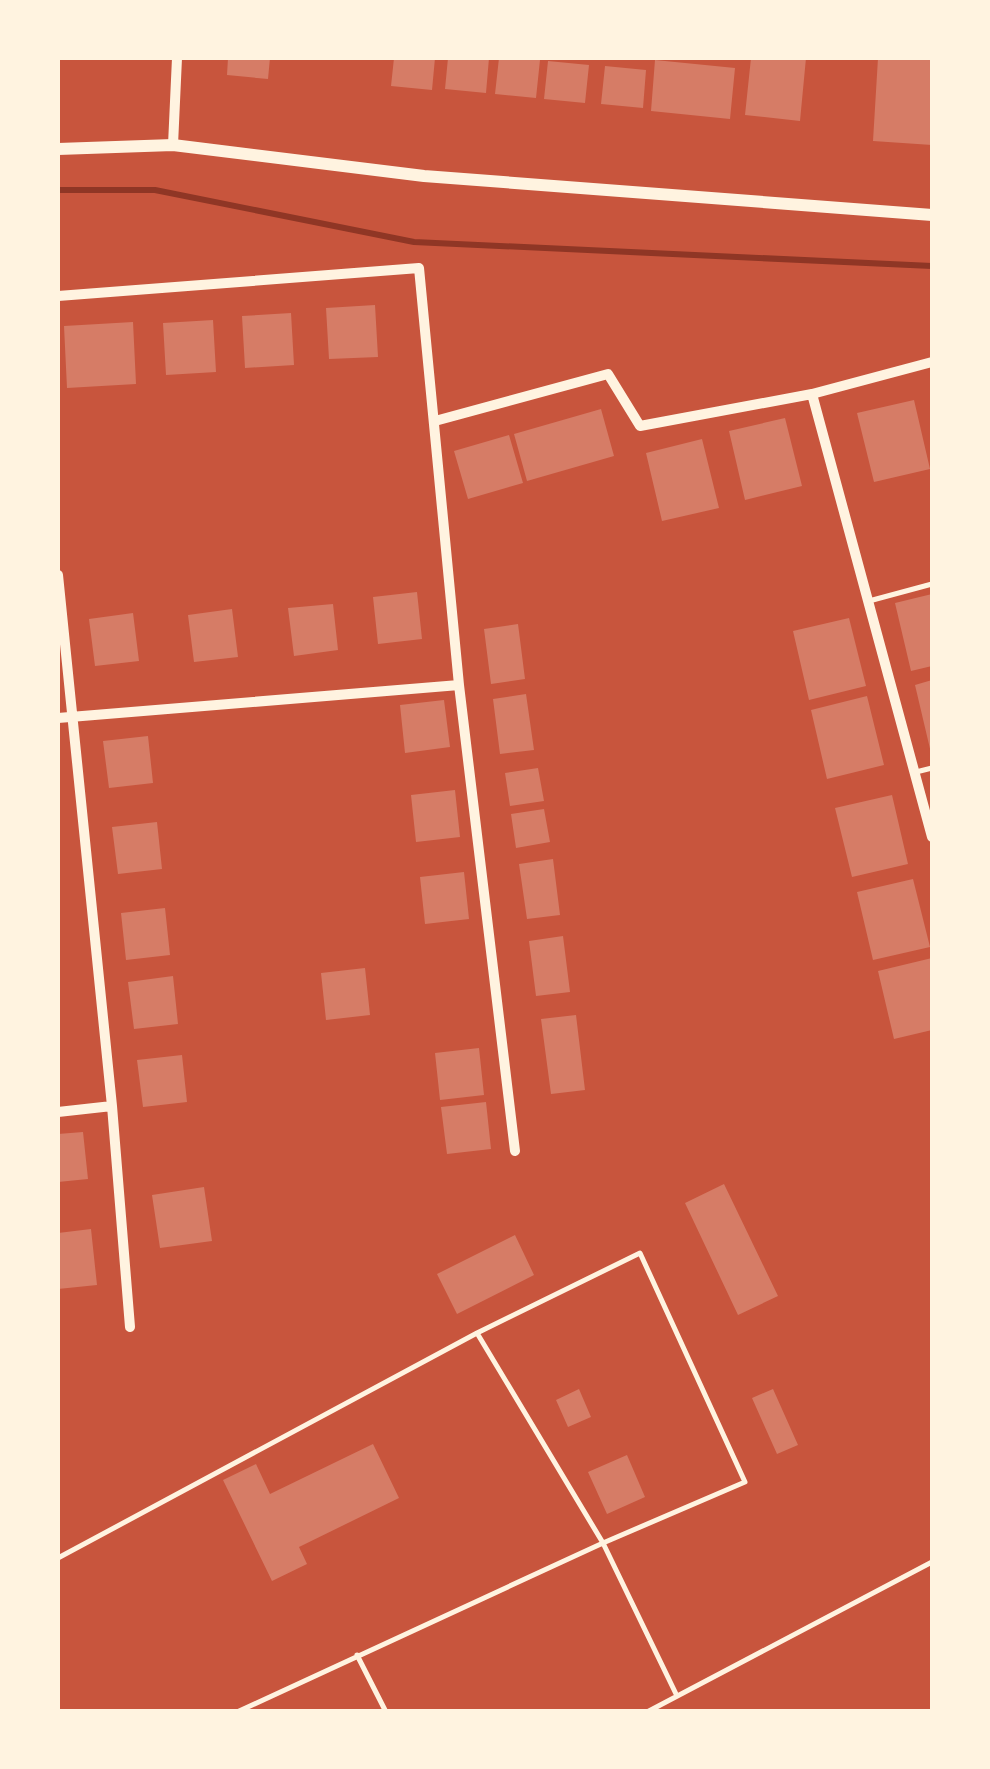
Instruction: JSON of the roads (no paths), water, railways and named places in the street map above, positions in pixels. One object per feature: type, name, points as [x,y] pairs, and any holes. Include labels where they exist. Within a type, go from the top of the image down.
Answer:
[{"type":"street","points":[[173,145],[177,58]]},
{"type":"street","points":[[58,149],[173,145],[424,176],[932,215]]},
{"type":"street","points":[[58,296],[419,268],[460,685],[515,1152]]},
{"type":"street","points":[[435,421],[608,374],[640,426],[812,394],[932,362]]},
{"type":"street","points":[[812,394],[932,838]]},
{"type":"street","points":[[58,575],[64,718],[112,1106],[130,1327]]},
{"type":"street","points":[[64,718],[460,685]]},
{"type":"street","points":[[58,1112],[112,1106]]},
{"type":"lane","points":[[868,600],[932,584]]},
{"type":"lane","points":[[915,772],[932,768]]},
{"type":"lane","points":[[58,1558],[477,1333],[640,1253],[746,1482],[602,1543],[238,1712]]},
{"type":"lane","points":[[477,1333],[602,1543],[677,1696]]},
{"type":"lane","points":[[647,1712],[932,1562]]},
{"type":"lane","points":[[358,1656],[386,1712]]},
{"type":"waterway","points":[[58,190],[155,190],[414,242],[932,266]]}]
